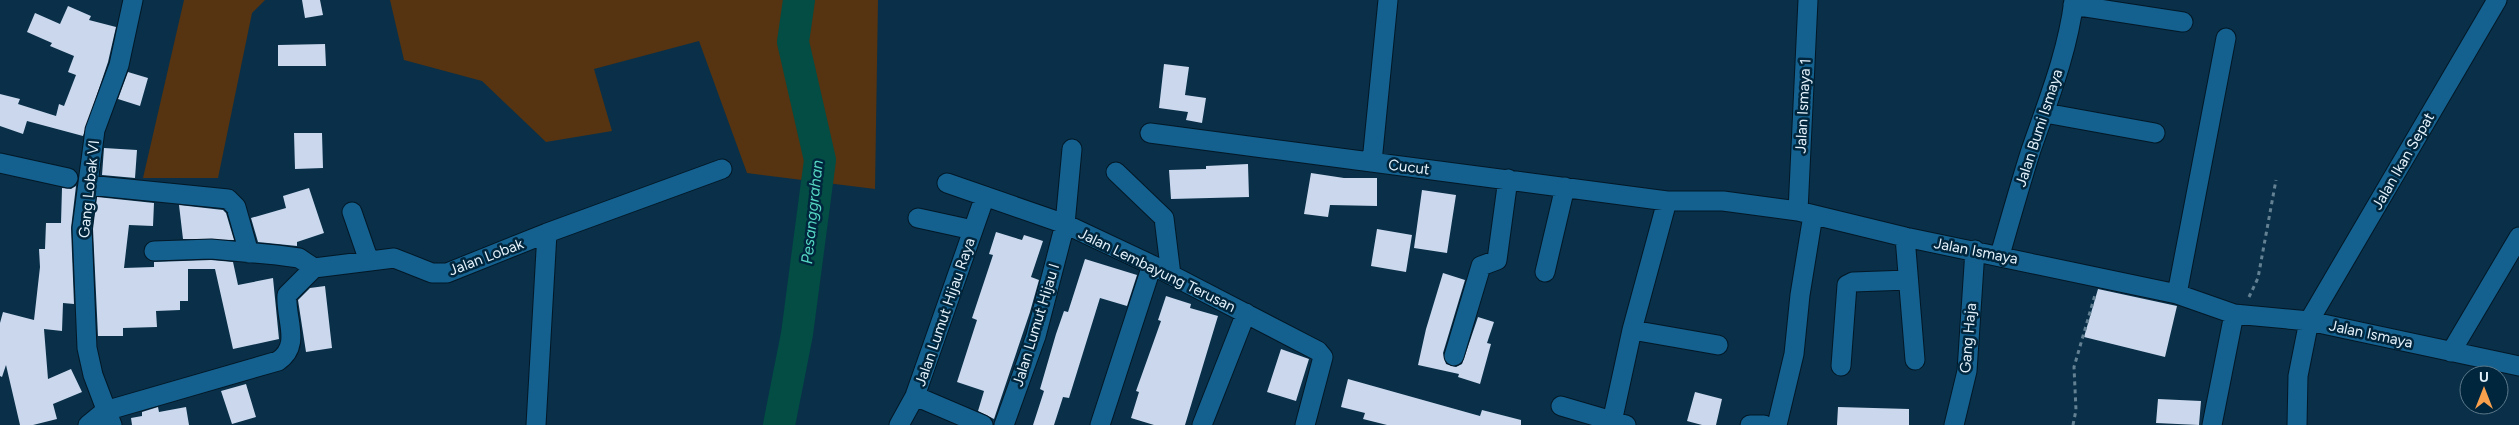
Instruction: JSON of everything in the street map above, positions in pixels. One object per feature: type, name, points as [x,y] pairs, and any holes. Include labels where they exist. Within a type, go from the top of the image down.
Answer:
[{"type":"street","name":"Gang Lobak VI","points":[[109,418],[93,375],[84,321],[82,228],[95,130],[119,65],[133,0]]},
{"type":"street","points":[[1372,162],[1388,0]]},
{"type":"street","name":"Jalan Ismaya 1","points":[[1777,425],[1794,354],[1800,295],[1805,213],[1808,0]]},
{"type":"street","name":"Jalan Ikan Sepat","points":[[2298,425],[2298,376],[2309,321],[2497,0]]},
{"type":"street","points":[[2073,3],[2183,22]]},
{"type":"street","name":"Jalan Bumi Ismaya","points":[[2000,256],[2031,150],[2045,113],[2073,3]]},
{"type":"street","points":[[2177,294],[2226,38]]},
{"type":"street","points":[[2045,113],[2155,133]]},
{"type":"street","name":"Cucut","points":[[1150,133],[1667,200]]},
{"type":"street","name":"Jalan Lumut Hijau I","points":[[1004,425],[1036,336],[1065,224],[1072,149]]},
{"type":"street","points":[[0,163],[68,178]]},
{"type":"street","name":"Jalan Lobak","points":[[314,268],[394,258],[432,273],[446,273],[548,233],[722,170]]},
{"type":"street","points":[[1116,172],[1164,218],[1171,276]]},
{"type":"street","points":[[1454,356],[1480,266],[1497,260],[1508,179]]},
{"type":"street","name":"Jalan Lembayung Terusan","points":[[947,183],[1065,224],[1152,265],[1318,351],[1322,357],[1305,425]]},
{"type":"street","points":[[88,185],[228,199],[236,206],[249,253]]},
{"type":"street","points":[[1545,272],[1565,187]]},
{"type":"street","name":"Jalan Lumut Hijau Raya","points":[[899,425],[915,396],[985,196]]},
{"type":"street","points":[[1562,406],[1619,424],[1632,330],[1667,200]]},
{"type":"street","name":"Jalan Ismaya","points":[[1667,200],[1723,200],[1805,213],[1905,237],[1975,250],[2177,294],[2232,323],[2309,321],[2519,366]]},
{"type":"street","points":[[352,212],[370,261]]},
{"type":"street","points":[[918,218],[973,230]]},
{"type":"street","points":[[536,425],[548,233]]},
{"type":"street","points":[[1905,237],[1912,310],[1914,360]]},
{"type":"street","points":[[2451,352],[2519,237]]},
{"type":"street","points":[[88,425],[278,360],[286,355],[291,346],[292,336],[287,296],[314,268],[299,258],[211,249],[154,251]]},
{"type":"street","name":"Gang Haja","points":[[1954,425],[1967,371],[1975,250]]},
{"type":"street","points":[[1100,425],[1152,265]]},
{"type":"street","points":[[1841,366],[1847,285],[1853,282],[1908,280]]},
{"type":"street","points":[[1202,425],[1246,313]]},
{"type":"street","points":[[2212,425],[2232,323]]},
{"type":"street","points":[[1632,330],[1718,345]]},
{"type":"street","points":[[915,396],[984,425]]},
{"type":"street","points":[[1750,425],[1764,425]]},
{"type":"path","points":[[2232,323],[2248,301],[2258,278],[2276,180]]},
{"type":"path","points":[[2073,425],[2076,410],[2074,366],[2100,277]]},
{"type":"shaded area","points":[[184,0],[265,0],[252,13],[218,178],[143,178]]},
{"type":"shaded area","points":[[390,0],[878,0],[875,189],[747,173],[699,41],[594,69],[612,131],[546,142],[482,81],[404,60]]},
{"type":"building","points":[[302,0],[320,0],[323,15],[305,18]]},
{"type":"building","points":[[68,6],[91,16],[89,20],[116,27],[108,62],[83,136],[27,121],[23,134],[0,126],[0,94],[20,99],[18,104],[56,116],[59,104],[64,106],[76,75],[68,72],[74,56],[50,46],[52,43],[27,32],[35,13],[60,24]]},
{"type":"building","points":[[325,44],[326,66],[278,66],[278,45]]},
{"type":"building","points":[[1164,64],[1189,67],[1185,95],[1206,98],[1202,123],[1186,120],[1188,112],[1159,108]]},
{"type":"building","points":[[128,72],[148,78],[140,106],[118,99]]},
{"type":"building","points":[[294,133],[322,133],[323,168],[295,169]]},
{"type":"building","points":[[104,148],[137,150],[135,178],[102,175]]},
{"type":"building","points":[[1248,164],[1249,197],[1171,199],[1169,170],[1206,169],[1206,166]]},
{"type":"building","points":[[1311,173],[1344,178],[1377,178],[1377,206],[1330,205],[1328,217],[1304,214]]},
{"type":"building","points":[[76,186],[71,228],[74,304],[63,303],[62,331],[44,329],[48,379],[71,369],[82,392],[53,404],[57,419],[33,425],[20,425],[6,365],[2,377],[0,376],[0,323],[3,312],[34,320],[40,267],[39,249],[45,249],[46,223],[61,223],[62,188],[71,189]]},
{"type":"building","points":[[309,188],[324,233],[297,242],[297,246],[258,242],[251,218],[286,208],[283,196]]},
{"type":"building","points":[[1422,190],[1456,195],[1447,253],[1414,248]]},
{"type":"building","points":[[97,197],[154,203],[153,226],[129,225],[124,268],[154,267],[154,262],[211,260],[233,262],[238,285],[273,278],[279,339],[233,349],[215,269],[188,269],[188,301],[180,301],[180,310],[156,311],[157,327],[123,328],[123,336],[98,336],[93,229]]},
{"type":"building","points":[[179,205],[223,210],[226,213],[234,240],[183,239]]},
{"type":"building","points":[[1377,229],[1412,235],[1406,272],[1371,266]]},
{"type":"building","points":[[996,232],[1022,240],[1024,235],[1043,241],[1031,277],[1039,280],[994,419],[978,411],[984,391],[957,382],[977,320],[972,318],[993,255],[989,254]]},
{"type":"building","points":[[1085,259],[1137,275],[1127,306],[1100,298],[1069,398],[1063,397],[1054,425],[1033,425],[1044,391],[1040,389],[1056,334],[1064,311],[1068,312]]},
{"type":"building","points":[[1443,273],[1465,280],[1443,353],[1446,364],[1456,367],[1462,364],[1478,317],[1494,322],[1487,343],[1491,344],[1480,384],[1458,377],[1459,374],[1418,365],[1426,329]]},
{"type":"building","points":[[325,286],[332,348],[306,352],[298,300],[310,288]]},
{"type":"building","points":[[2098,289],[2177,306],[2165,357],[2084,337]]},
{"type":"building","points":[[1166,296],[1191,304],[1190,308],[1218,316],[1185,425],[1154,425],[1131,418],[1139,392],[1136,391],[1161,321],[1158,320]]},
{"type":"building","points":[[1281,349],[1309,359],[1296,401],[1267,392]]},
{"type":"building","points":[[1348,379],[1480,416],[1482,410],[1521,420],[1521,425],[1387,425],[1363,419],[1365,413],[1341,407]]},
{"type":"building","points":[[246,384],[256,417],[232,424],[221,391]]},
{"type":"building","points":[[1695,392],[1722,399],[1716,425],[1702,425],[1687,421]]},
{"type":"building","points":[[2158,399],[2201,401],[2199,425],[2156,423]]},
{"type":"building","points":[[158,407],[159,412],[186,407],[189,425],[132,425],[131,418],[142,416],[142,412]]},
{"type":"building","points":[[1838,407],[1909,409],[1909,425],[1837,425]]},
{"type":"waterway","name":"Pesanggrahan","points":[[779,425],[797,334],[820,160],[793,42],[799,0]]}]
